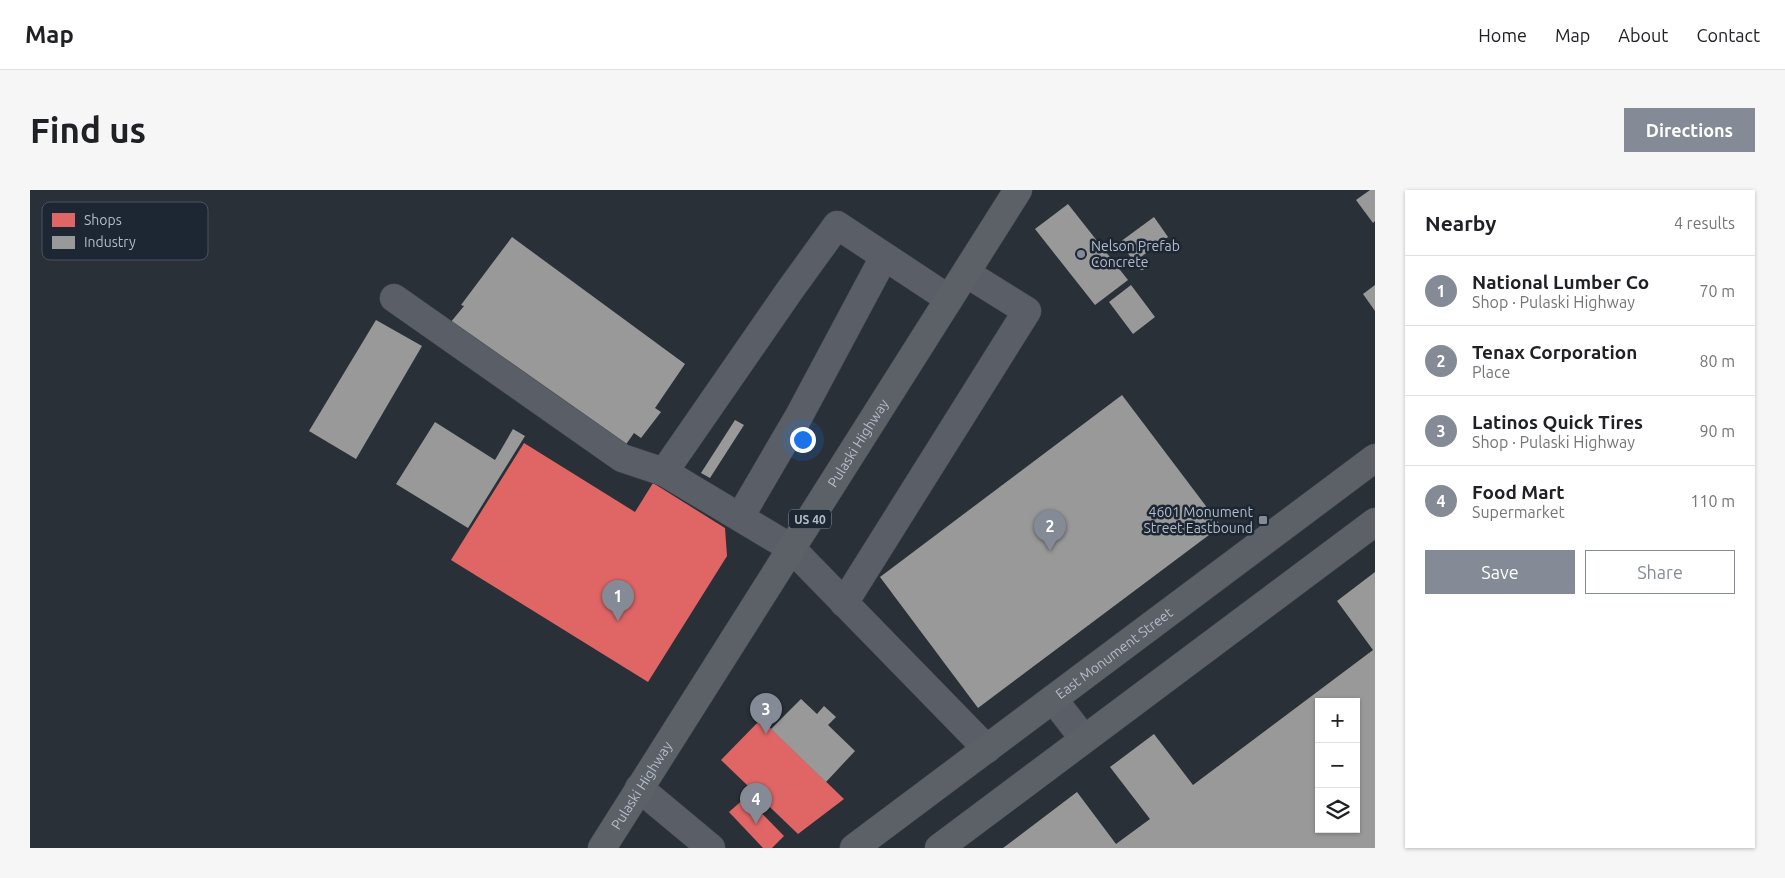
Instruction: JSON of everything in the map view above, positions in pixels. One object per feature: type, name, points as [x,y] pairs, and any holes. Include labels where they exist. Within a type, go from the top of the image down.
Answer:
[{"type":"main road","name":"Pulaski Highway","points":[[602,848],[1018,190]]},
{"type":"main road","name":"East Monument Street","points":[[854,848],[1373,464]]},
{"type":"main road","points":[[939,848],[1375,522]]},
{"type":"lane","points":[[664,472],[837,225],[949,299]]},
{"type":"lane","points":[[740,518],[798,416],[884,257]]},
{"type":"lane","points":[[844,603],[1027,311],[966,273]]},
{"type":"lane","points":[[394,298],[622,458],[664,472],[792,548],[987,749]]},
{"type":"lane","points":[[1053,699],[1084,739]]},
{"type":"lane","points":[[640,788],[711,848]]},
{"type":"building: Shops","points":[[524,443],[635,512],[653,483],[725,528],[727,556],[648,682],[451,560]]},
{"type":"building: Shops","points":[[761,719],[844,799],[798,834],[721,760]]},
{"type":"building: Shops","points":[[746,797],[784,836],[772,848],[763,848],[729,812]]},
{"type":"building: Industry","points":[[1370,190],[1375,190],[1375,221],[1373,223],[1356,200]]},
{"type":"building: Industry","name":"Nelson Prefab Concrete","points":[[1068,204],[1128,280],[1095,305],[1035,229]]},
{"type":"building: Industry","points":[[1154,217],[1168,237],[1134,262],[1120,242]]},
{"type":"building: Industry","points":[[512,237],[685,364],[655,408],[661,412],[641,438],[634,433],[622,450],[450,323],[464,306],[461,305]]},
{"type":"building: Industry","points":[[1142,260],[1147,265],[1142,270],[1137,265]]},
{"type":"building: Industry","points":[[1131,285],[1155,317],[1133,334],[1109,302]]},
{"type":"building: Industry","points":[[1375,285],[1375,311],[1363,294]]},
{"type":"building: Industry","points":[[376,320],[422,346],[356,459],[309,431]]},
{"type":"building: Industry","points":[[1122,395],[1221,526],[978,708],[880,577]]},
{"type":"building: Industry","points":[[735,420],[744,425],[710,478],[701,473]]},
{"type":"building: Industry","points":[[435,422],[495,460],[513,429],[525,436],[468,528],[396,484]]},
{"type":"building: Industry","points":[[1375,572],[1375,848],[1003,848],[1077,792],[1116,844],[1150,819],[1110,767],[1154,734],[1193,785],[1373,650],[1337,601]]},
{"type":"building: Industry","points":[[801,699],[817,714],[824,706],[836,717],[828,725],[855,751],[826,782],[771,729]]},
{"type":"place","name":"Nelson Prefab Concrete","points":[[1081,254]]},
{"type":"place","name":"4601 Monument Street Eastbound","points":[[1263,520]]},
{"type":"place","name":"Tenax Corporation","points":[[1050,551]]},
{"type":"place","name":"National Lumber Co","points":[[618,621]]},
{"type":"place","name":"Latinos Quick Tires","points":[[766,734]]},
{"type":"place","name":"Food Mart","points":[[756,824]]}]
